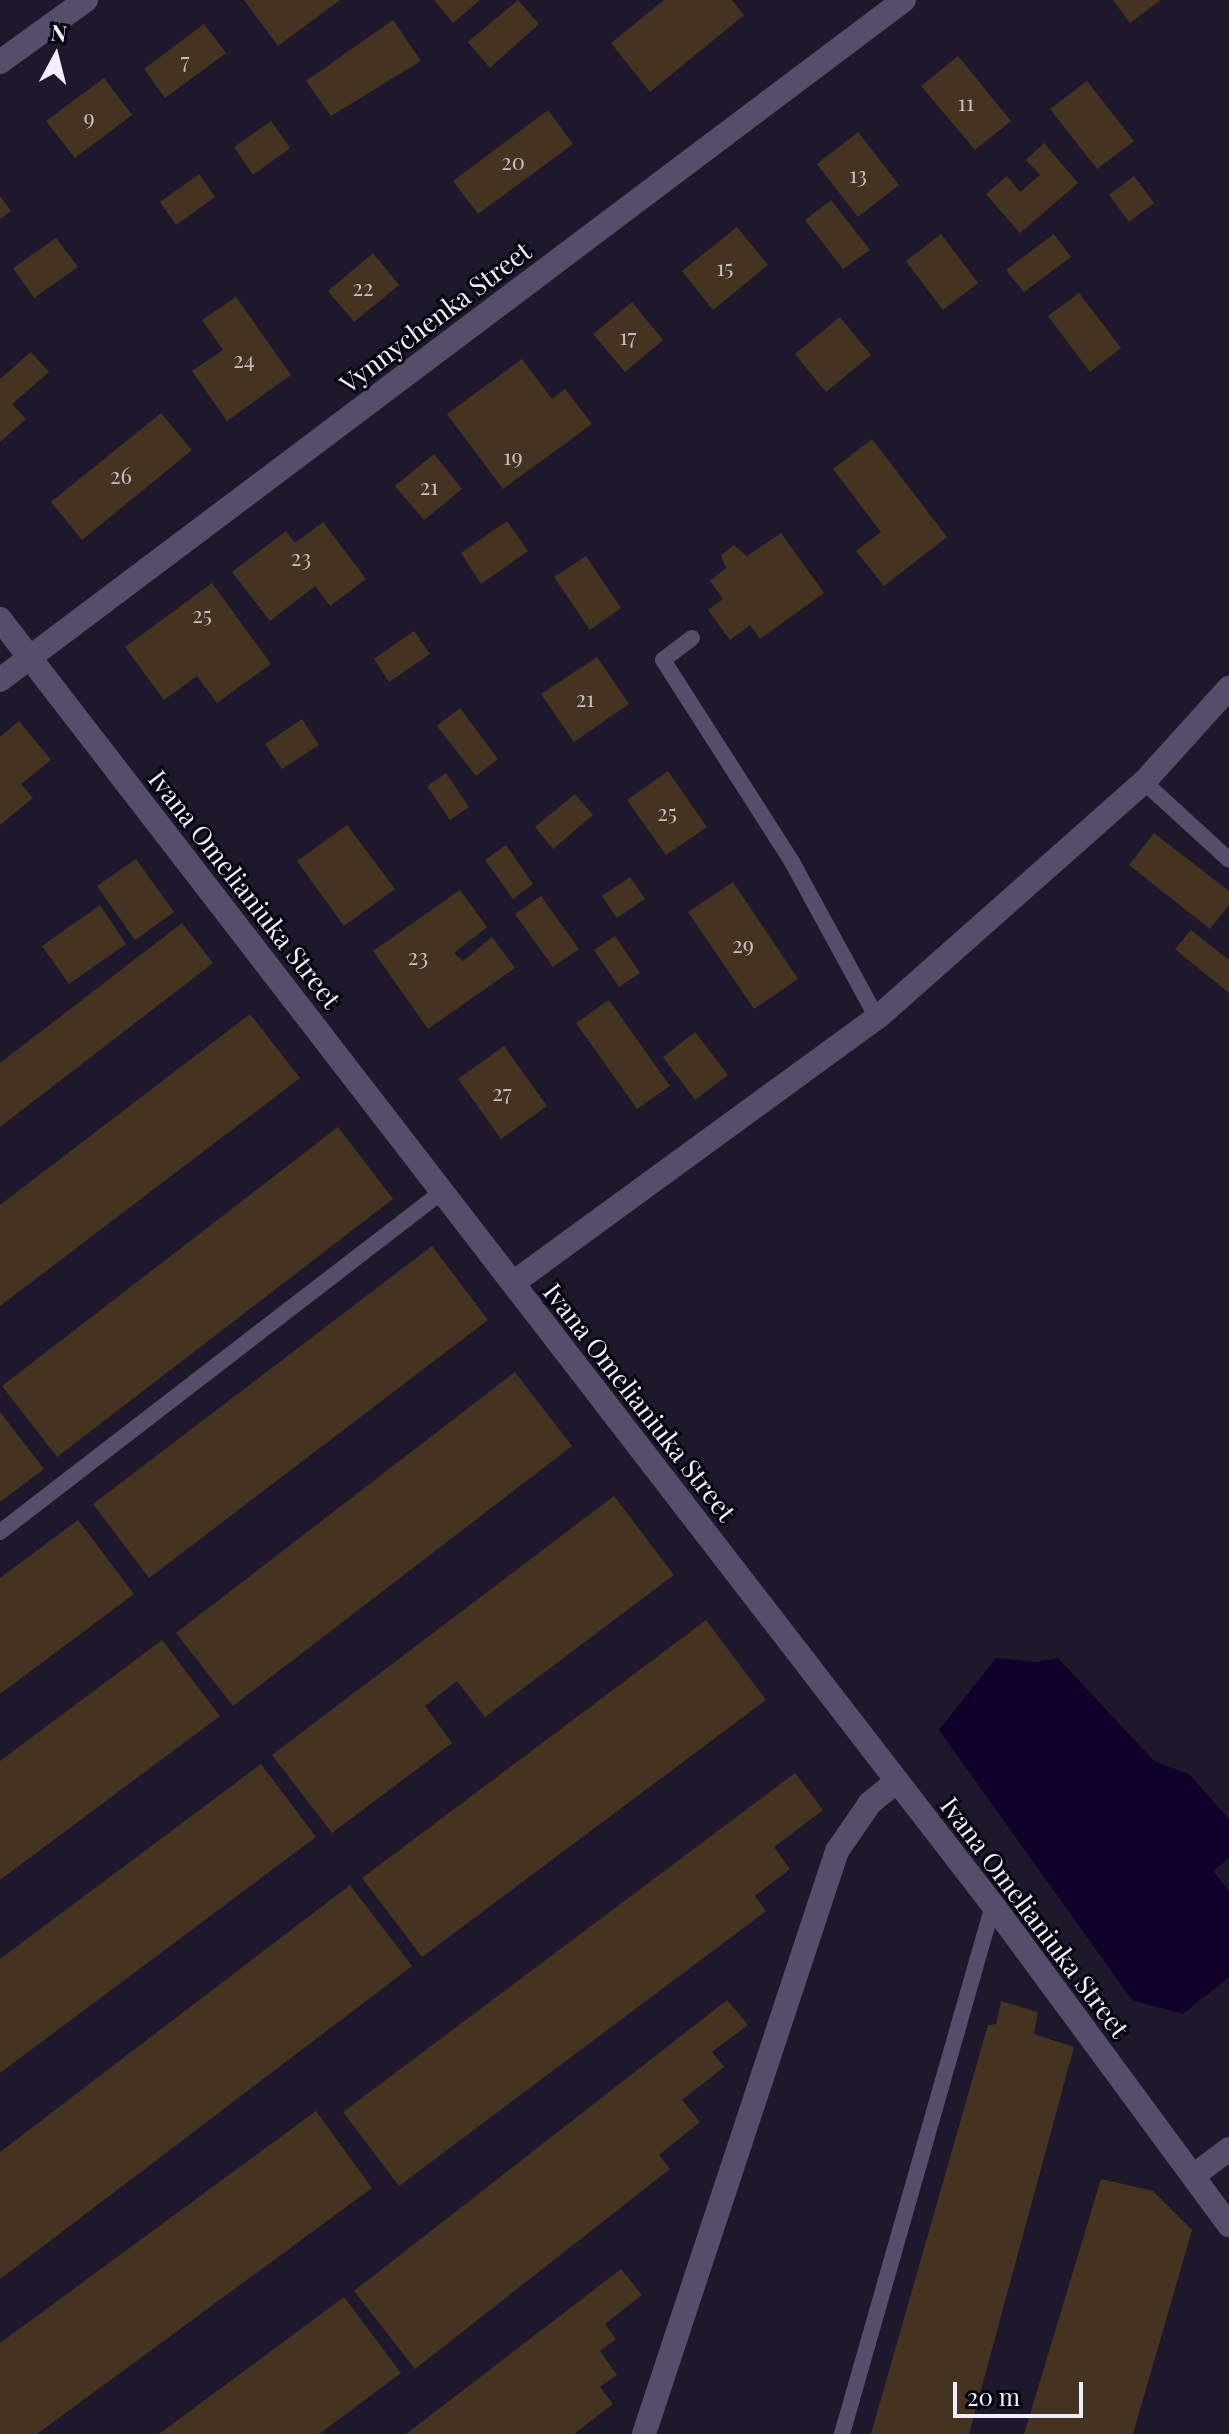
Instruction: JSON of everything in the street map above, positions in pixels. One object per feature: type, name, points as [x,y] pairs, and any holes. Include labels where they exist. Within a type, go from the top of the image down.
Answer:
[{"type":"street","points":[[0,62],[86,0]]},
{"type":"street","name":"Vynnychenka Street","points":[[0,680],[904,0]]},
{"type":"street","name":"Ivana Omelianiuka Street","points":[[0,619],[993,1905],[1229,2225]]},
{"type":"street","points":[[513,1283],[877,1018],[1144,782],[1229,688]]},
{"type":"street","points":[[644,2434],[837,1851],[870,1803],[897,1781]]},
{"type":"street","points":[[1193,2176],[1229,2149]]},
{"type":"lane","points":[[692,638],[663,660],[792,862],[877,1018]]},
{"type":"lane","points":[[1144,782],[1229,860]]},
{"type":"lane","points":[[0,1532],[443,1191]]},
{"type":"lane","points":[[842,2434],[993,1905]]},
{"type":"shaded area","points":[[996,1658],[1036,1662],[1058,1658],[1154,1761],[1189,1774],[1229,1819],[1229,1858],[1213,1871],[1229,1891],[1229,1977],[1183,2014],[1132,2000],[939,1730]]},
{"type":"building","points":[[244,0],[340,0],[278,46]]},
{"type":"building","points":[[434,0],[480,0],[453,23]]},
{"type":"building","points":[[518,0],[539,24],[490,68],[468,42]]},
{"type":"building","points":[[664,0],[732,0],[744,15],[650,92],[611,43]]},
{"type":"building","points":[[1113,0],[1161,0],[1130,23]]},
{"type":"building","points":[[393,20],[421,61],[331,116],[306,81]]},
{"type":"building","points":[[204,24],[226,53],[165,98],[144,69]]},
{"type":"building","points":[[958,56],[1011,121],[975,150],[921,86]]},
{"type":"building","points":[[104,78],[132,115],[75,158],[46,121]]},
{"type":"building","points":[[1087,81],[1134,141],[1097,169],[1050,109]]},
{"type":"building","points":[[548,110],[573,144],[478,214],[453,181]]},
{"type":"building","points":[[271,121],[290,148],[253,175],[234,147]]},
{"type":"building","points":[[858,132],[899,185],[858,217],[817,164]]},
{"type":"building","points":[[1044,143],[1078,183],[1020,233],[986,194],[1007,176],[1020,192],[1040,175],[1026,160]]},
{"type":"building","points":[[199,174],[215,197],[176,225],[160,202]]},
{"type":"building","points":[[1134,176],[1154,203],[1129,222],[1109,195]]},
{"type":"building","points":[[0,196],[11,211],[0,219]]},
{"type":"building","points":[[831,200],[870,250],[843,269],[805,220]]},
{"type":"building","points":[[737,227],[768,265],[713,310],[682,271]]},
{"type":"building","points":[[941,234],[978,283],[943,310],[906,261]]},
{"type":"building","points":[[1054,234],[1071,257],[1024,292],[1006,270]]},
{"type":"building","points":[[56,238],[78,267],[34,298],[13,268]]},
{"type":"building","points":[[373,253],[399,285],[354,322],[328,291]]},
{"type":"building","points":[[1079,293],[1121,348],[1090,372],[1048,316]]},
{"type":"building","points":[[236,297],[291,375],[227,421],[192,371],[223,350],[202,320]]},
{"type":"building","points":[[632,302],[663,340],[625,372],[593,334]]},
{"type":"building","points":[[840,317],[871,355],[826,392],[795,354]]},
{"type":"building","points":[[31,352],[49,372],[12,404],[26,419],[0,442],[0,379]]},
{"type":"building","points":[[522,359],[552,399],[565,389],[592,424],[503,489],[447,414]]},
{"type":"building","points":[[161,413],[192,450],[82,540],[51,502]]},
{"type":"building","points":[[872,439],[947,537],[884,586],[856,551],[881,532],[833,469]]},
{"type":"building","points":[[434,454],[462,489],[424,520],[395,486]]},
{"type":"building","points":[[507,521],[528,551],[481,584],[461,553]]},
{"type":"building","points":[[323,522],[366,579],[330,606],[315,586],[270,621],[232,572],[286,531],[295,543]]},
{"type":"building","points":[[781,533],[824,593],[760,639],[750,625],[730,640],[708,610],[723,599],[710,581],[726,568],[721,555],[734,545],[747,556]]},
{"type":"building","points":[[586,556],[621,608],[590,630],[554,577]]},
{"type":"building","points":[[212,583],[271,664],[217,703],[197,676],[164,700],[125,647]]},
{"type":"building","points":[[414,631],[430,654],[389,682],[374,659]]},
{"type":"building","points":[[597,657],[629,704],[574,742],[541,694]]},
{"type":"building","points":[[460,708],[498,759],[476,776],[437,726]]},
{"type":"building","points":[[302,719],[319,745],[282,769],[265,744]]},
{"type":"building","points":[[19,721],[51,760],[21,784],[33,798],[0,825],[0,737]]},
{"type":"building","points":[[668,771],[707,827],[666,855],[627,800]]},
{"type":"building","points":[[446,773],[469,807],[450,820],[427,786]]},
{"type":"building","points":[[575,794],[593,815],[553,849],[535,827]]},
{"type":"building","points":[[347,825],[395,889],[344,926],[297,861]]},
{"type":"building","points":[[1154,833],[1229,891],[1229,905],[1210,929],[1129,865]]},
{"type":"building","points":[[506,845],[533,884],[513,899],[485,860]]},
{"type":"building","points":[[136,859],[174,912],[135,940],[97,886]]},
{"type":"building","points":[[630,877],[645,899],[617,918],[602,896]]},
{"type":"building","points":[[733,882],[798,979],[754,1009],[688,912]]},
{"type":"building","points":[[460,890],[487,927],[454,953],[463,961],[492,937],[515,968],[428,1029],[373,951]]},
{"type":"building","points":[[541,896],[579,949],[553,967],[515,914]]},
{"type":"building","points":[[100,905],[126,944],[69,984],[42,946]]},
{"type":"building","points":[[182,923],[213,963],[0,1127],[0,1063]]},
{"type":"building","points":[[1191,930],[1229,960],[1229,993],[1175,949]]},
{"type":"building","points":[[615,936],[640,973],[619,987],[594,950]]},
{"type":"building","points":[[609,1000],[670,1086],[637,1109],[576,1023]]},
{"type":"building","points":[[250,1014],[300,1078],[0,1306],[0,1205]]},
{"type":"building","points":[[695,1032],[728,1075],[695,1100],[663,1057]]},
{"type":"building","points":[[504,1046],[547,1106],[501,1139],[458,1079]]},
{"type":"building","points":[[338,1127],[393,1199],[57,1457],[2,1386]]},
{"type":"building","points":[[432,1246],[488,1320],[149,1578],[93,1504]]},
{"type":"building","points":[[515,1372],[572,1446],[233,1706],[176,1633]]},
{"type":"building","points":[[0,1412],[44,1469],[0,1502]]},
{"type":"building","points":[[614,1496],[674,1575],[485,1717],[457,1681],[425,1706],[452,1743],[332,1833],[272,1755]]},
{"type":"building","points":[[78,1520],[134,1594],[0,1694],[0,1578]]},
{"type":"building","points":[[706,1620],[766,1700],[422,1957],[362,1878]]},
{"type":"building","points":[[162,1640],[220,1716],[0,1880],[0,1761]]},
{"type":"building","points":[[261,1764],[316,1837],[0,2073],[0,1959]]},
{"type":"building","points":[[795,1773],[823,1810],[774,1847],[790,1869],[755,1896],[766,1911],[399,2186],[343,2112]]},
{"type":"building","points":[[350,1885],[412,1966],[0,2279],[0,2152]]},
{"type":"building","points":[[727,2000],[748,2025],[712,2052],[724,2067],[682,2100],[700,2122],[659,2155],[670,2169],[415,2369],[354,2291]]},
{"type":"building","points":[[1001,2001],[1038,2012],[1034,2034],[1074,2047],[969,2434],[871,2434],[988,2025],[996,2024]]},
{"type":"building","points":[[316,2111],[372,2188],[37,2434],[0,2434],[0,2343]]},
{"type":"building","points":[[1101,2179],[1153,2191],[1192,2230],[1133,2434],[1024,2434]]},
{"type":"building","points":[[621,2269],[642,2295],[605,2324],[616,2339],[600,2351],[617,2375],[600,2387],[613,2404],[574,2434],[406,2434]]},
{"type":"building","points":[[344,2297],[401,2373],[319,2434],[159,2434]]}]
